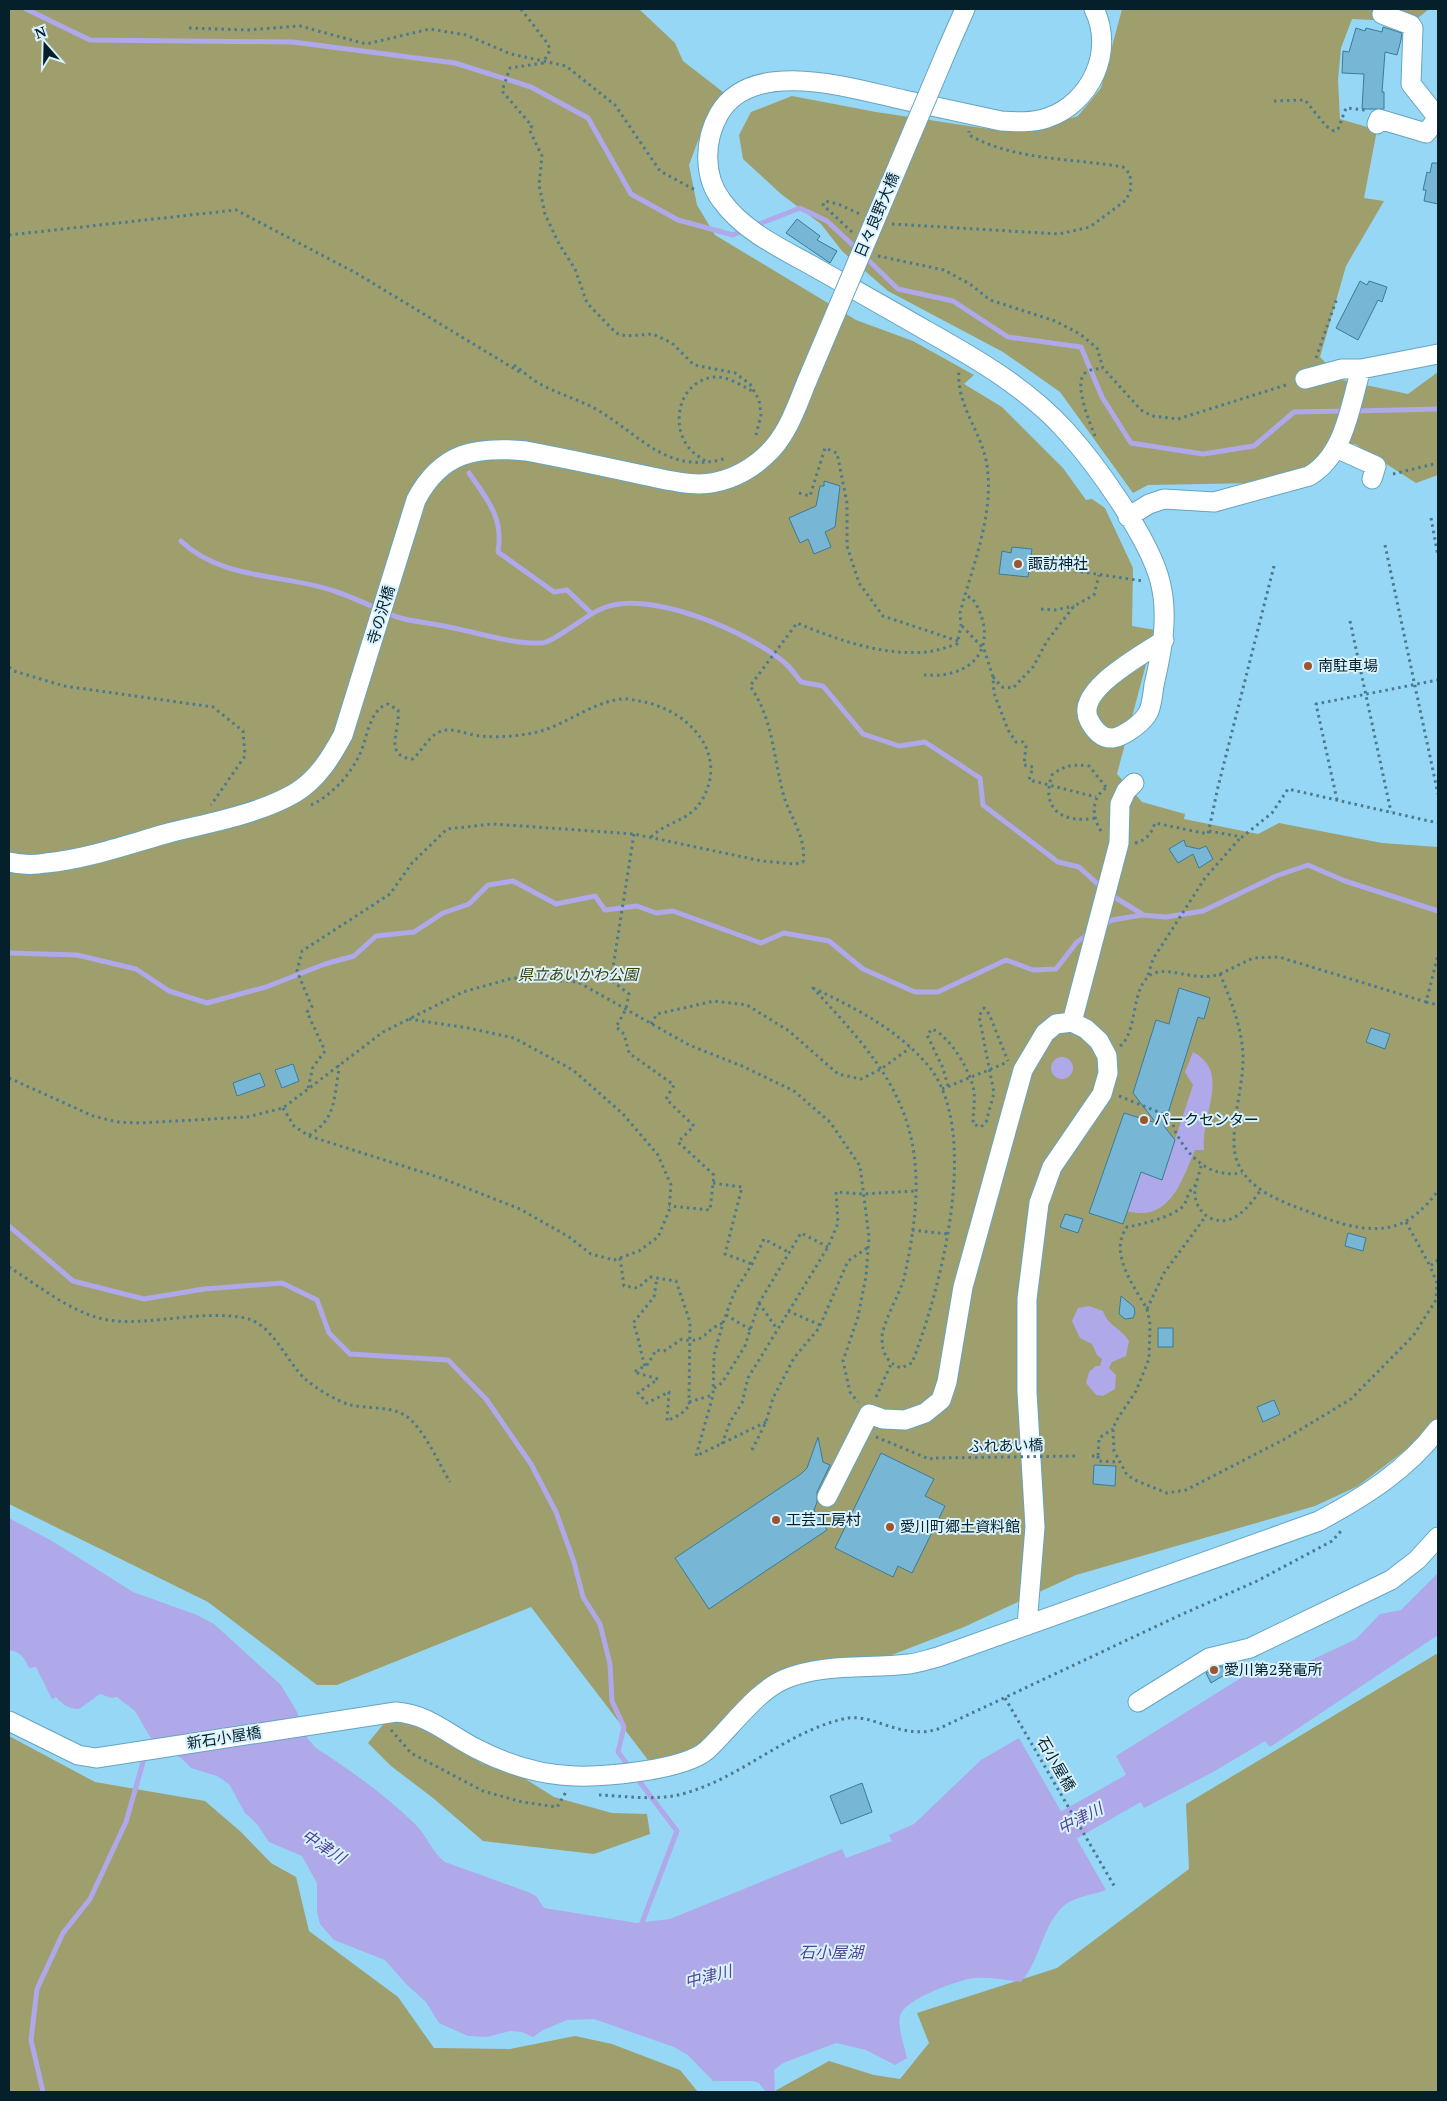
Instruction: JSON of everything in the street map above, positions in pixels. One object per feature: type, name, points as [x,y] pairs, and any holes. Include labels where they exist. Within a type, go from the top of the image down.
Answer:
[{"type":"street","name":"日々良野大橋","points":[[402,544],[416,500],[430,478],[449,462],[474,451],[487,449],[526,451],[698,484],[722,480],[744,473],[765,456],[778,442],[789,424],[806,380],[965,9]]},
{"type":"street","points":[[1094,9],[1099,20],[1103,44],[1098,66],[1087,90],[1067,109],[1046,118],[1024,122],[980,116],[825,82],[785,80],[758,86],[735,96],[721,109],[712,128],[708,152],[709,174],[720,200],[759,236],[967,353],[1016,385],[1067,432],[1128,517],[1153,561],[1161,583],[1164,640],[1148,714],[1123,736],[1108,738],[1098,734],[1085,713],[1092,693],[1112,676],[1164,640]]},
{"type":"street","points":[[1378,122],[1426,133],[1438,118],[1411,84],[1406,58],[1413,28],[1412,24],[1382,14]]},
{"type":"street","points":[[1305,379],[1342,369],[1361,369],[1438,354]]},
{"type":"street","points":[[1128,517],[1149,504],[1164,499],[1214,502],[1309,476],[1320,470],[1331,458],[1342,435],[1361,369]]},
{"type":"street","points":[[1336,448],[1376,466],[1373,474]]},
{"type":"street","name":"寺の沢橋","points":[[9,862],[32,864],[70,860],[196,826],[271,804],[296,792],[316,777],[331,757],[343,735],[360,686],[402,544]]},
{"type":"street","points":[[1072,1022],[1118,850],[1120,804],[1134,783]]},
{"type":"street","points":[[827,1497],[869,1414],[884,1419],[904,1420],[925,1413],[942,1400],[964,1287],[1016,1066],[1044,1033],[1056,1024],[1072,1022],[1086,1029],[1099,1041],[1107,1056],[1108,1073],[1102,1094],[1052,1167],[1039,1203],[1027,1299],[1027,1392],[1035,1527],[1027,1625]]},
{"type":"street","name":"新石小屋橋","points":[[9,1721],[78,1755],[96,1758],[405,1712],[425,1718],[477,1749],[524,1769],[576,1776],[613,1775],[683,1763],[696,1758],[705,1751],[766,1690],[790,1677],[816,1670],[909,1664],[938,1657],[1320,1521],[1363,1497],[1394,1474],[1438,1429]]},
{"type":"street","points":[[1138,1702],[1209,1658],[1250,1648],[1391,1580],[1417,1560],[1438,1537]]},
{"type":"path","points":[[521,9],[548,44],[550,50],[545,61],[536,66],[510,68],[502,91],[532,126],[529,129],[542,156],[539,185],[546,214],[559,244],[575,269],[587,303],[616,333],[626,336],[653,334],[672,342],[694,365],[735,373],[750,384],[759,400],[761,415],[757,437],[751,443]]},
{"type":"path","points":[[189,28],[248,30],[300,26],[366,44],[430,29],[466,35],[511,54],[566,66],[614,105],[660,171],[687,187],[720,200]]},
{"type":"path","points":[[1274,101],[1305,100],[1326,126],[1334,131],[1338,129],[1348,107],[1375,113],[1378,122]]},
{"type":"path","points":[[887,223],[1059,234],[1090,226],[1126,200],[1131,189],[1130,174],[1124,167],[1024,155],[977,140],[969,136],[969,130],[980,116]]},
{"type":"path","points":[[855,234],[823,205],[825,201],[838,204],[870,217]]},
{"type":"path","points":[[9,235],[236,210],[356,273],[542,384],[597,410],[654,451],[673,460],[693,463],[706,462],[732,455]]},
{"type":"path","points":[[875,255],[944,270],[970,284],[990,300],[1054,321],[1080,334],[1096,348],[1103,368],[1141,410],[1152,416],[1178,419],[1305,379],[1305,372],[1315,361],[1337,298]]},
{"type":"path","points":[[308,1088],[313,1067],[325,1051],[307,1012],[312,1007],[297,971],[302,951],[390,894],[412,863],[447,829],[493,824],[634,834],[762,861],[795,864],[803,862],[805,848],[783,794],[774,741],[762,703],[750,686],[797,623],[828,636],[887,652],[928,652],[957,644],[961,626],[960,613],[988,507],[989,479],[985,457],[957,387],[959,369],[967,353]]},
{"type":"path","points":[[514,365],[542,384]]},
{"type":"path","points":[[1096,438],[1086,414],[1081,383],[1083,374],[1103,368]]},
{"type":"path","points":[[706,462],[690,450],[681,430],[679,405],[687,391],[699,382],[715,377],[732,381],[754,392]]},
{"type":"path","points":[[799,493],[810,496],[826,448],[837,453],[847,503],[847,546],[859,583],[883,616],[958,641]]},
{"type":"path","points":[[1373,474],[1392,474],[1438,463]]},
{"type":"path","points":[[1431,518],[1438,556]]},
{"type":"path","points":[[1385,545],[1438,794]]},
{"type":"path","points":[[1042,566],[1161,583]]},
{"type":"path","points":[[1209,831],[1220,778],[1274,566]]},
{"type":"path","points":[[1041,609],[1055,610],[1074,606],[1094,595],[1099,575]]},
{"type":"path","points":[[924,675],[948,674],[961,669],[978,657],[983,647],[985,636],[982,615],[972,598],[965,596]]},
{"type":"path","points":[[993,677],[1002,687],[1013,688],[1032,668],[1047,641],[1074,606]]},
{"type":"path","points":[[1350,621],[1391,812]]},
{"type":"path","points":[[961,626],[983,647],[993,677],[994,693],[1008,730],[1016,742],[1023,742],[1026,746],[1024,765],[1033,767],[1030,780],[1096,797]]},
{"type":"path","points":[[9,667],[14,671],[64,686],[213,707],[243,731],[245,756],[196,826]]},
{"type":"path","points":[[1337,800],[1316,704],[1438,680]]},
{"type":"path","points":[[296,792],[302,809],[322,800],[333,791],[359,756],[376,712],[382,706],[388,704],[398,710],[400,720],[394,745],[397,752],[405,758],[413,759],[431,737],[440,731],[450,730],[480,736],[515,736],[535,733],[556,727],[605,703],[622,698],[651,702],[678,714],[700,733],[709,758],[710,785],[701,802],[689,815],[675,824],[658,830],[650,837]]},
{"type":"path","points":[[1095,818],[1072,820],[1062,816],[1052,806],[1048,798],[1048,785],[1052,775],[1061,768],[1073,764],[1089,766],[1106,787]]},
{"type":"path","points":[[1107,1056],[1124,1042],[1140,984],[1148,974],[1153,959],[1205,878],[1242,837],[1272,813],[1288,789],[1438,823]]},
{"type":"path","points":[[1118,850],[1126,845],[1144,840],[1151,834],[1155,823],[1208,834],[1209,831],[1242,837]]},
{"type":"path","points":[[634,834],[611,980],[630,994],[626,1009],[616,1027],[624,1034],[629,1053],[674,1086],[666,1099],[694,1126],[678,1142],[714,1176],[710,1210],[669,1206]]},
{"type":"path","points":[[1426,1002],[1438,956]]},
{"type":"path","points":[[1148,974],[1164,971],[1208,978],[1253,958],[1279,957],[1438,1005]]},
{"type":"path","points":[[1220,974],[1236,1020],[1243,1061],[1234,1151],[1242,1172],[1260,1192],[1288,1204],[1361,1228],[1387,1229],[1406,1222],[1424,1210],[1438,1191]]},
{"type":"path","points":[[9,1078],[93,1116],[117,1122],[140,1123],[247,1117],[283,1108],[383,1032],[463,992],[513,978],[578,982],[689,1045],[742,1066],[794,1092],[830,1122],[860,1166],[864,1194],[869,1236],[868,1248],[858,1317],[843,1361],[850,1392],[869,1414],[890,1364]]},
{"type":"path","points":[[813,988],[841,1001],[895,1034],[927,1064],[942,1089],[953,1127],[954,1189],[948,1234],[925,1329],[912,1363],[901,1368],[890,1364],[884,1354],[881,1338],[903,1279],[912,1230],[915,1191],[914,1149],[897,1094],[881,1069],[866,1046],[813,988]]},
{"type":"path","points":[[651,1024],[657,1014],[714,1001],[747,1005],[789,1031],[838,1074],[861,1080],[881,1069],[910,1048]]},
{"type":"path","points":[[942,1089],[948,1086],[970,1078],[989,1070],[1016,1066],[984,1008],[979,1016],[989,1070],[994,1094],[986,1122],[981,1127],[973,1124],[974,1091],[970,1078],[952,1045],[939,1032],[932,1029],[927,1035],[943,1068],[948,1086]]},
{"type":"path","points":[[283,1108],[294,1126],[309,1136],[441,1178],[520,1209],[569,1237],[591,1254],[614,1260],[639,1251],[658,1237],[669,1206],[671,1186],[658,1155],[623,1114],[572,1070],[514,1038],[468,1028],[409,1019]]},
{"type":"path","points":[[309,1136],[322,1128],[329,1118],[339,1069],[338,1065]]},
{"type":"path","points":[[1102,1094],[1114,1094],[1168,1114],[1173,1118],[1172,1126],[1177,1136],[1192,1158],[1201,1166],[1231,1175],[1242,1172]]},
{"type":"path","points":[[1201,1166],[1196,1185],[1197,1202],[1206,1216],[1219,1222],[1230,1220],[1240,1215],[1260,1192]]},
{"type":"path","points":[[713,1183],[742,1187],[725,1254],[752,1264]]},
{"type":"path","points":[[1196,1185],[1188,1191],[1184,1204],[1178,1210],[1144,1224],[1127,1227],[1121,1243],[1121,1257],[1126,1272],[1147,1310],[1150,1324],[1149,1358],[1136,1391],[1116,1421],[1113,1429],[1114,1451],[1118,1462],[1127,1475],[1149,1487],[1167,1493],[1186,1490],[1283,1440],[1351,1399],[1413,1336],[1436,1300],[1437,1283],[1406,1222]]},
{"type":"path","points":[[722,1444],[730,1422],[742,1403],[748,1378],[828,1247],[838,1223],[836,1192],[864,1194],[915,1191]]},
{"type":"path","points":[[1147,1310],[1164,1273],[1206,1216]]},
{"type":"path","points":[[912,1230],[948,1234]]},
{"type":"path","points":[[714,1389],[722,1383],[745,1346],[759,1303],[801,1232],[828,1247]]},
{"type":"path","points":[[766,1422],[696,1456],[713,1395],[714,1355],[734,1293],[752,1264],[764,1238],[790,1253]]},
{"type":"path","points":[[752,1450],[766,1422],[773,1398],[794,1358],[820,1325],[848,1261],[868,1248]]},
{"type":"path","points":[[620,1258],[624,1286],[638,1288],[650,1277],[676,1281],[690,1322],[690,1341],[690,1405],[681,1414],[667,1421],[669,1392],[647,1403],[638,1393],[658,1379],[634,1372],[645,1366],[656,1350],[664,1351],[682,1339],[690,1341],[702,1339],[713,1326],[723,1323]]},
{"type":"path","points":[[1430,1266],[1438,1260]]},
{"type":"path","points":[[9,1267],[71,1306],[116,1321],[209,1317],[246,1318],[259,1324],[305,1379],[324,1392],[350,1405],[396,1411],[407,1417],[418,1428],[450,1482]]},
{"type":"path","points":[[645,1366],[640,1349],[640,1337],[633,1323],[654,1297],[657,1278]]},
{"type":"path","points":[[759,1303],[777,1329]]},
{"type":"path","points":[[788,1311],[820,1325]]},
{"type":"path","points":[[726,1315],[751,1330]]},
{"type":"path","points":[[690,1402],[713,1395]]},
{"type":"path","points":[[1113,1429],[1099,1438],[1098,1461],[1118,1462]]},
{"type":"path","name":"ふれあい橋","points":[[860,1431],[929,1459],[1077,1456]]},
{"type":"path","points":[[1092,1456],[1098,1456]]},
{"type":"path","points":[[593,1794],[647,1797],[680,1794],[723,1779],[800,1734],[843,1718],[862,1718],[910,1732],[930,1732],[1257,1581],[1332,1541],[1347,1526]]},
{"type":"path","name":"石小屋橋","points":[[1005,1698],[1116,1889]]},
{"type":"path","points":[[382,1714],[394,1734],[411,1753],[483,1791],[522,1802],[557,1808],[567,1790]]},
{"type":"path","points":[[558,1788],[572,1791]]},
{"type":"green space","name":"県立あいかわ公園","points":[[9,9],[639,9],[675,43],[683,61],[723,92],[705,122],[689,165],[697,205],[715,235],[856,320],[913,341],[974,375],[964,384],[1002,407],[1063,468],[1086,500],[1092,499],[1105,508],[1133,568],[1132,626],[1155,630],[1117,774],[1142,802],[1185,814],[1184,819],[1258,834],[1279,823],[1382,843],[1438,847],[1438,1419],[1428,1433],[1358,1486],[1315,1506],[1076,1575],[964,1627],[889,1656],[818,1661],[789,1669],[691,1752],[648,1760],[531,1607],[337,1685],[317,1685],[208,1602],[9,1504]]},
{"type":"green space","points":[[1122,9],[1429,9],[1413,22],[1352,19],[1341,48],[1338,80],[1340,119],[1377,130],[1364,198],[1384,201],[1346,266],[1320,357],[1342,380],[1408,394],[1438,372],[1438,475],[1416,483],[1355,444],[1325,445],[1316,464],[1257,483],[1148,485],[1133,493],[1060,392],[1003,352],[888,291],[842,251],[821,224],[781,194],[743,159],[739,135],[751,112],[792,96],[876,112],[989,129],[1033,130],[1078,116],[1101,88]]},
{"type":"green space","points":[[1438,1653],[1438,2092],[773,2092],[829,2061],[874,2075],[900,2079],[929,2043],[917,2013],[1057,1968],[1189,1869],[1186,1804]]},
{"type":"green space","points":[[386,1721],[412,1721],[481,1763],[524,1778],[554,1797],[612,1813],[647,1814],[650,1834],[594,1854],[483,1841],[433,1798],[391,1766],[368,1743]]},
{"type":"green space","points":[[9,1736],[95,1782],[205,1801],[241,1832],[271,1863],[296,1877],[309,1931],[398,1997],[434,2048],[510,2049],[575,2036],[612,2044],[680,2070],[698,2092],[9,2092]]},
{"type":"water","points":[[1193,1052],[1205,1061],[1211,1071],[1213,1083],[1204,1137],[1204,1150],[1195,1150],[1179,1186],[1164,1205],[1154,1211],[1142,1213],[1127,1211],[1141,1172],[1162,1179],[1193,1085],[1185,1072]]},
{"type":"water","points":[[1058,1057],[1066,1057],[1073,1064],[1073,1072],[1066,1079],[1058,1079],[1051,1072],[1051,1064]]},
{"type":"water","points":[[1089,1306],[1103,1311],[1111,1324],[1129,1341],[1126,1356],[1112,1362],[1109,1368],[1116,1375],[1115,1389],[1103,1396],[1096,1395],[1086,1383],[1089,1372],[1096,1366],[1100,1366],[1102,1359],[1097,1355],[1092,1344],[1080,1338],[1072,1321],[1078,1308]]},
{"type":"water","name":"石小屋湖","points":[[9,1518],[52,1541],[133,1592],[197,1615],[214,1624],[281,1685],[297,1712],[308,1739],[316,1748],[403,1812],[418,1828],[440,1858],[445,1862],[528,1892],[536,1896],[544,1908],[637,1923],[670,1919],[842,1849],[846,1858],[892,1841],[889,1835],[914,1824],[981,1760],[1019,1738],[1106,1890],[1074,1899],[1058,1912],[1046,1931],[1028,1973],[1021,1982],[992,1978],[974,1978],[956,1982],[932,1991],[911,2003],[904,2010],[899,2020],[907,2058],[895,2065],[866,2050],[836,2043],[783,2063],[774,2070],[775,2092],[766,2092],[759,2083],[753,2081],[713,2081],[688,2055],[674,2047],[594,2019],[567,2020],[543,2030],[533,2037],[522,2032],[510,2031],[487,2037],[468,2036],[439,2023],[426,2002],[406,1984],[385,1960],[334,1940],[320,1924],[317,1912],[317,1883],[302,1856],[269,1842],[257,1824],[245,1813],[229,1784],[217,1776],[191,1768],[181,1758],[153,1742],[135,1711],[117,1697],[112,1698],[100,1694],[79,1709],[66,1706],[56,1697],[52,1699],[36,1667],[29,1668],[22,1656],[9,1650]]},
{"type":"water","points":[[1438,1573],[1438,1635],[1270,1747],[1265,1741],[1213,1772],[1144,1808],[1116,1756],[1244,1676],[1280,1675],[1356,1639],[1380,1614],[1401,1610]]},
{"type":"building","points":[[1383,27],[1402,33],[1397,55],[1385,52],[1382,92],[1384,92],[1384,109],[1362,109],[1364,74],[1342,73],[1343,51],[1349,52],[1356,28],[1365,31],[1366,28],[1382,32]]},
{"type":"building","points":[[1432,163],[1438,163],[1438,204],[1424,201],[1426,190],[1423,190],[1427,172],[1430,173]]},
{"type":"building","points":[[797,219],[820,236],[817,240],[837,251],[830,263],[786,233]]},
{"type":"building","points":[[1360,281],[1367,285],[1369,281],[1387,287],[1382,302],[1378,300],[1358,340],[1336,328]]},
{"type":"building","points":[[824,481],[840,486],[835,527],[825,532],[831,547],[814,554],[808,539],[800,543],[789,518],[816,506],[820,486],[824,486]]},
{"type":"building","points":[[1012,547],[1032,549],[1028,577],[999,574],[1002,551],[1011,553]]},
{"type":"building","points":[[1184,840],[1186,846],[1199,849],[1206,846],[1213,859],[1199,868],[1193,854],[1178,863],[1169,849]]},
{"type":"building","name":"パークセンター","points":[[1179,988],[1210,998],[1204,1019],[1198,1017],[1164,1126],[1175,1140],[1162,1180],[1141,1172],[1123,1224],[1089,1213],[1124,1113],[1156,1123],[1133,1093],[1156,1020],[1169,1024]]},
{"type":"building","points":[[1371,1028],[1390,1034],[1385,1049],[1366,1042]]},
{"type":"building","points":[[293,1064],[299,1081],[282,1088],[275,1070]]},
{"type":"building","points":[[260,1073],[265,1086],[237,1096],[233,1083]]},
{"type":"building","points":[[1065,1214],[1083,1219],[1078,1233],[1060,1227]]},
{"type":"building","points":[[1348,1233],[1366,1238],[1363,1251],[1345,1246]]},
{"type":"building","points":[[1121,1296],[1134,1307],[1135,1313],[1133,1318],[1125,1319],[1119,1314]]},
{"type":"building","points":[[1158,1328],[1173,1328],[1173,1347],[1158,1347]]},
{"type":"building","points":[[1274,1400],[1280,1414],[1263,1422],[1257,1407]]},
{"type":"building","name":"工芸工房村","points":[[818,1437],[823,1462],[830,1465],[817,1492],[817,1502],[814,1510],[827,1530],[709,1609],[675,1558],[801,1474],[807,1468]]},
{"type":"building","name":"愛川町郷土資料館","points":[[881,1453],[934,1479],[925,1496],[945,1506],[912,1573],[898,1566],[893,1577],[835,1548]]},
{"type":"building","points":[[1094,1465],[1116,1466],[1115,1486],[1093,1484]]},
{"type":"building","points":[[1222,1666],[1226,1674],[1211,1683],[1206,1673]]},
{"type":"building","points":[[862,1783],[872,1812],[841,1824],[830,1796]]},
{"type":"waterway","points":[[26,9],[90,40],[293,42],[455,63],[531,87],[588,118],[631,194],[678,220],[733,235],[744,230]]},
{"type":"waterway","points":[[754,226],[800,208],[827,221],[858,250]]},
{"type":"waterway","points":[[864,256],[898,289],[953,301],[1008,337],[1081,347],[1102,397],[1131,443],[1203,454],[1254,446],[1294,412],[1346,411]]},
{"type":"waterway","points":[[1355,411],[1438,409]]},
{"type":"waterway","points":[[469,473],[493,509],[499,529],[498,552],[554,592],[567,590],[592,614]]},
{"type":"waterway","points":[[181,541],[197,554],[215,563],[234,569],[334,591],[403,619],[519,642],[547,642],[595,612],[621,604],[644,604],[698,617],[749,639],[770,652],[788,666],[801,682],[823,686],[863,734],[899,746],[925,742],[980,778],[983,805],[1058,862],[1079,867],[1102,888]]},
{"type":"waterway","points":[[1104,925],[1112,920],[1142,915],[1166,917],[1203,911],[1276,876],[1308,865],[1345,881],[1438,911]]},
{"type":"waterway","points":[[9,953],[77,955],[136,969],[169,991],[207,1003],[266,987],[325,964],[354,956],[376,936],[414,932],[443,913],[469,904],[488,885],[513,881],[556,904],[595,896],[605,910],[637,906],[656,913],[673,911],[761,943],[784,933],[829,941],[863,969],[915,992],[938,992],[1006,960],[1033,970],[1056,969],[1077,942],[1090,933]]},
{"type":"waterway","points":[[1111,895],[1142,914]]},
{"type":"waterway","points":[[9,1226],[73,1281],[144,1299],[204,1289],[282,1283],[317,1300],[329,1333],[350,1354],[448,1360],[486,1399],[531,1464],[556,1512],[574,1562],[583,1597],[600,1624],[610,1664],[612,1701],[624,1727],[618,1752],[630,1768]]},
{"type":"waterway","points":[[43,2092],[31,2040],[37,1989],[63,1933],[90,1899],[126,1822],[145,1755]]},
{"type":"waterway","name":"中津川","points":[[1030,1842],[1069,1825],[1171,1767]]},
{"type":"waterway","points":[[636,1777],[677,1831],[640,1928]]},
{"type":"place","name":"諏訪神社","points":[[1018,564]]},
{"type":"place","name":"南駐車場","points":[[1308,666]]},
{"type":"place","name":"パークセンター","points":[[1144,1120]]},
{"type":"place","name":"工芸工房村","points":[[776,1520]]},
{"type":"place","name":"愛川町郷土資料館","points":[[890,1527]]},
{"type":"place","name":"愛川第2発電所","points":[[1214,1670]]}]
